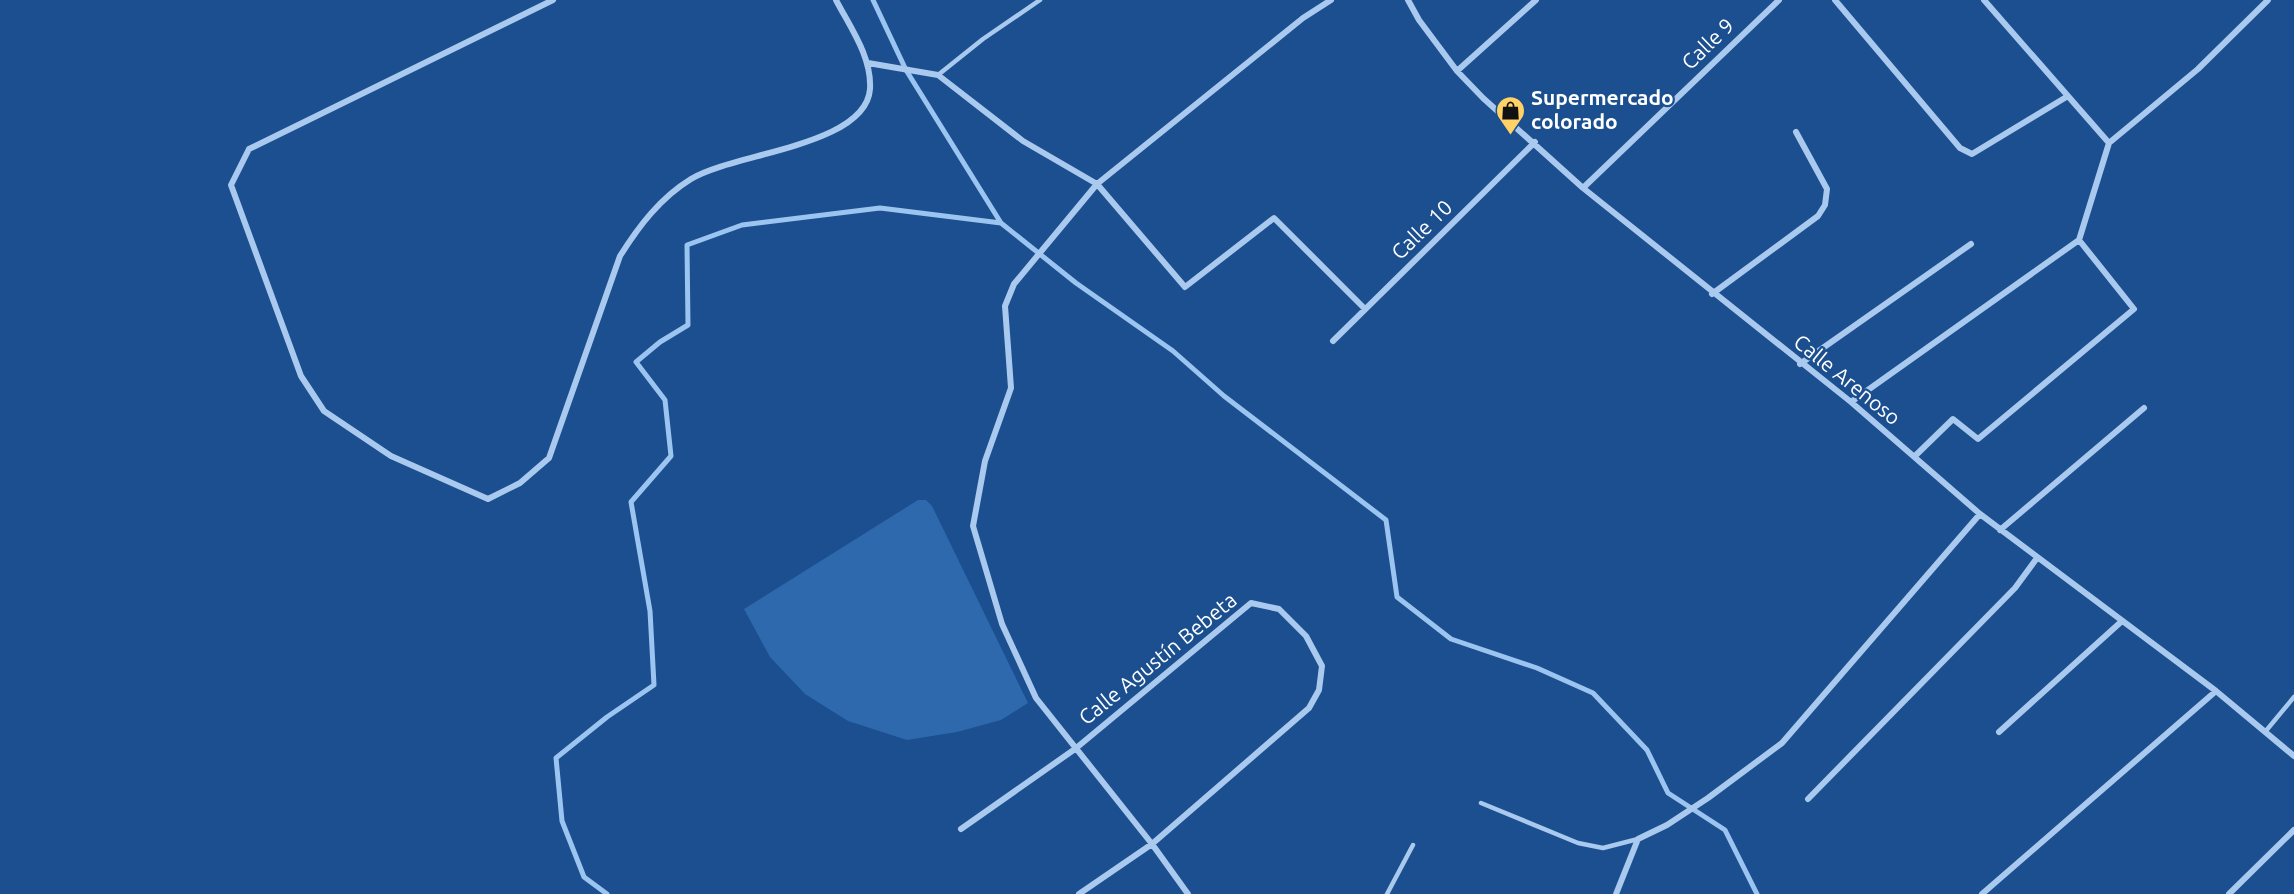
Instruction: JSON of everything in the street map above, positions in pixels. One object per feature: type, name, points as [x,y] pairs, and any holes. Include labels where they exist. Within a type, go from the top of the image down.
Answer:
[{"type":"street","points":[[553,0],[249,149],[231,185],[301,376],[324,411],[391,456],[488,499],[520,483],[549,458],[620,256],[638,228],[668,195],[692,178],[714,168],[828,134],[847,124],[864,109],[870,89],[868,63],[836,0]]},
{"type":"street","points":[[1188,894],[1152,844],[1036,698],[1002,624],[973,526],[985,461],[1011,388],[1005,306],[1014,284],[1097,184],[1303,18],[1331,0]]},
{"type":"street","name":"Calle Arenoso","points":[[1408,0],[1419,20],[1457,71],[1483,98],[1535,142],[1583,188],[1712,294],[1851,402],[2000,530],[2216,691],[2294,756]]},
{"type":"street","points":[[1457,71],[1536,0]]},
{"type":"street","name":"Calle 9","points":[[1583,188],[1779,0]]},
{"type":"street","points":[[1835,0],[1960,148],[1972,154],[2068,96]]},
{"type":"street","points":[[1984,0],[2109,143]]},
{"type":"street","points":[[1851,402],[2079,240],[2109,143],[2198,69],[2268,0]]},
{"type":"street","points":[[868,63],[938,75],[1023,141],[1097,184],[1185,287],[1275,218],[1365,309]]},
{"type":"street","points":[[1712,294],[1818,216],[1825,205],[1827,189],[1796,132]]},
{"type":"street","name":"Calle 10","points":[[1333,341],[1535,142]]},
{"type":"street","points":[[1915,456],[1953,419],[1978,439],[2134,309],[2079,240]]},
{"type":"street","points":[[1800,364],[1971,244]]},
{"type":"street","points":[[2000,530],[2144,408]]},
{"type":"street","points":[[1616,894],[1638,839],[1667,825],[1708,798],[1782,743],[1980,514]]},
{"type":"street","points":[[1808,799],[2016,588],[2037,558]]},
{"type":"street","name":"Calle Agustín Bebeta","points":[[961,829],[1075,749],[1251,603],[1279,609],[1306,636],[1322,666],[1319,690],[1309,708],[1152,844],[1079,894]]},
{"type":"street","points":[[1999,732],[2122,621]]},
{"type":"street","points":[[1982,894],[2216,691]]},
{"type":"street","points":[[2293,831],[2294,841]]},
{"type":"street","points":[[2229,894],[2293,831]]},
{"type":"lane","points":[[938,75],[992,32],[1040,0]]},
{"type":"lane","points":[[2265,732],[2294,697]]},
{"type":"lane","points":[[1481,803],[1578,843],[1603,849],[1638,839]]},
{"type":"lane","points":[[1387,894],[1413,845]]},
{"type":"shaded area","points":[[918,500],[926,500],[932,506],[1028,703],[1001,720],[957,732],[907,740],[848,721],[805,694],[770,657],[744,609]]},
{"type":"waterway","points":[[873,0],[906,70],[1001,223],[1076,283],[1173,351],[1224,396],[1386,520],[1397,597],[1451,639],[1537,668],[1593,693],[1647,750],[1668,793],[1725,830],[1757,894]]},
{"type":"waterway","points":[[607,894],[584,877],[562,821],[556,758],[607,717],[654,685],[650,611],[631,502],[671,456],[665,400],[636,362],[660,342],[688,325],[687,245],[742,225],[880,208],[1001,223]]},
{"type":"place","name":"Supermercado colorado","points":[[1510,136]]}]
